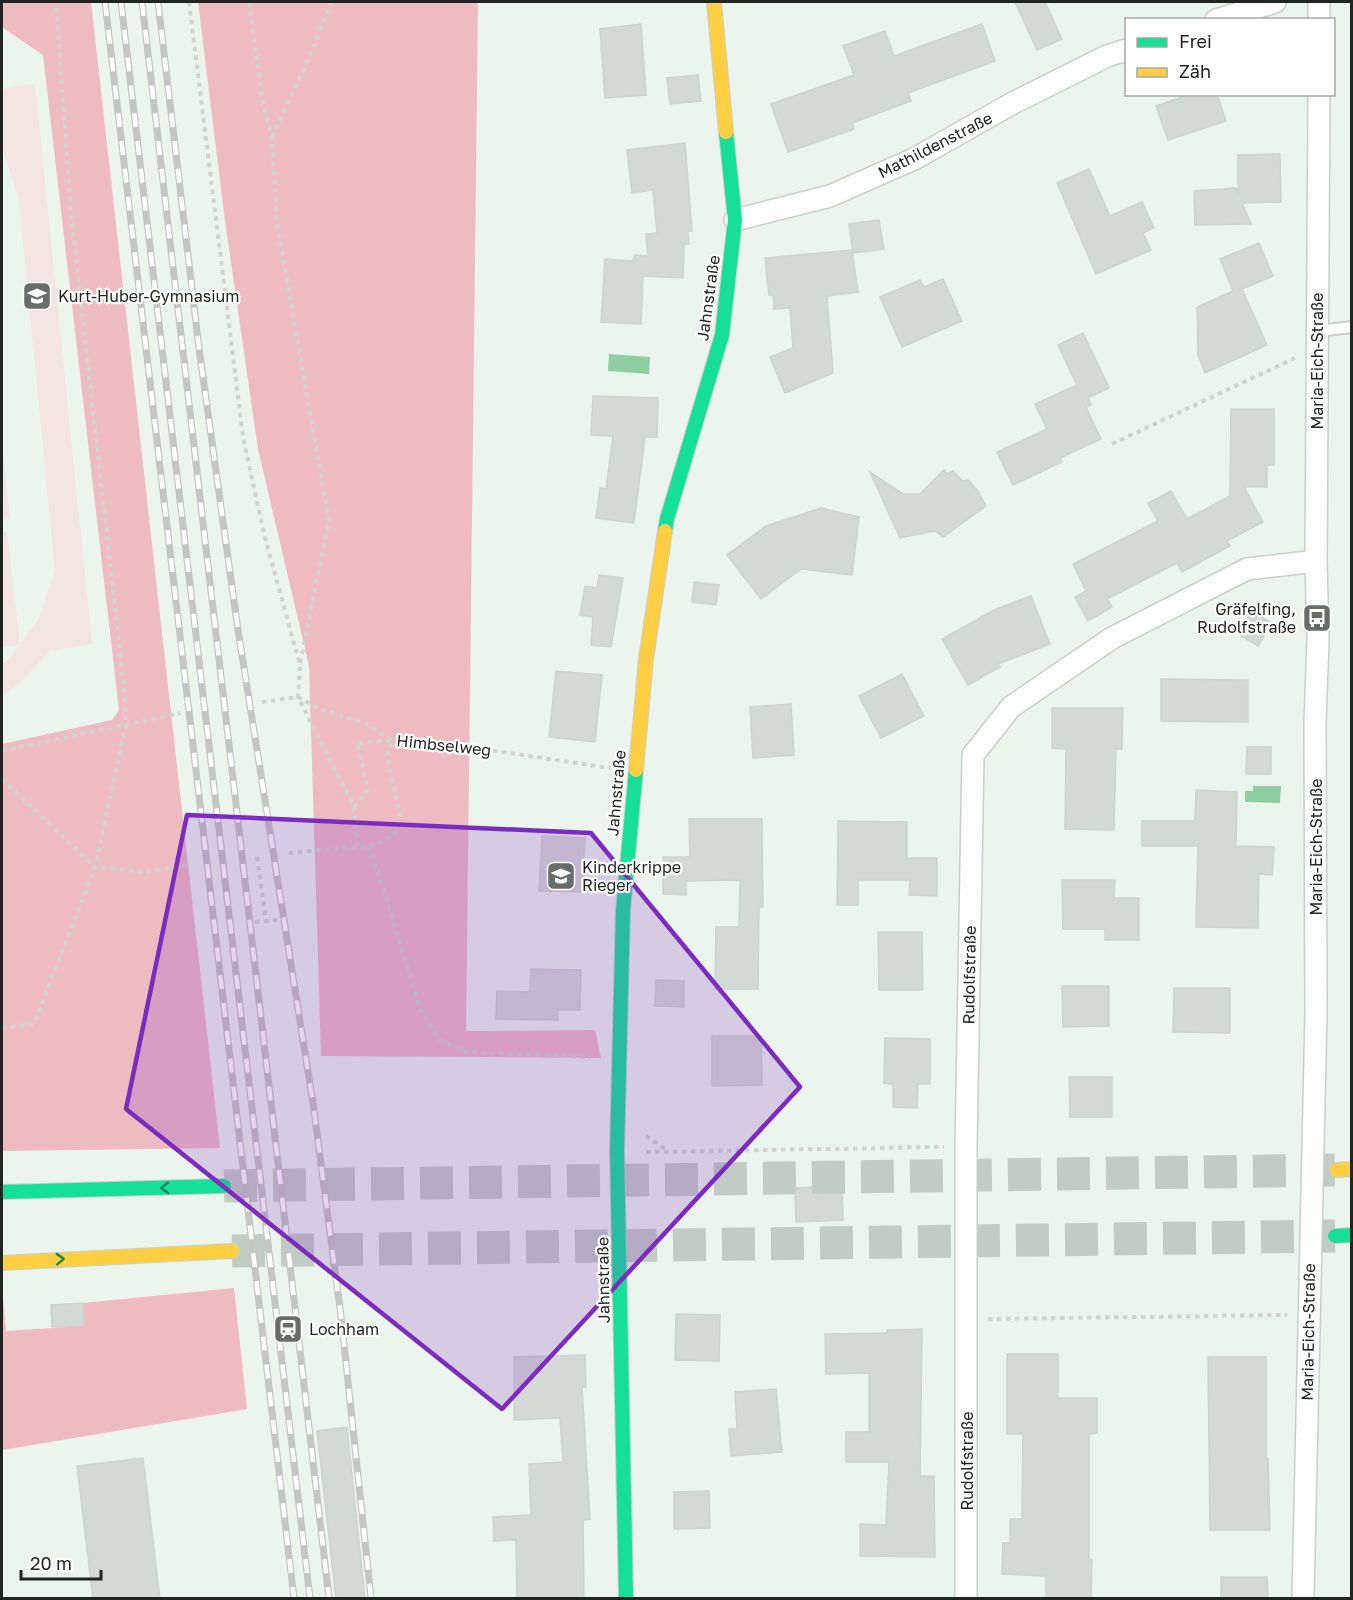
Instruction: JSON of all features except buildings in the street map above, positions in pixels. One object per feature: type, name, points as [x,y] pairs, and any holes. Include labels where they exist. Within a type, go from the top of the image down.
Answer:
[{"type":"main road","name":"Jahnstraße","points":[[626,1599],[617,1151],[623,910],[646,659],[667,519],[722,335],[735,220],[714,2]]},
{"type":"main road","points":[[1337,1170],[1352,1169]]},
{"type":"main road","points":[[2,1192],[224,1186]]},
{"type":"main road","points":[[1335,1236],[1352,1235]]},
{"type":"main road","points":[[2,1263],[232,1251]]},
{"type":"street","points":[[1223,18],[1275,2]]},
{"type":"street","points":[[1319,2],[1319,18]]},
{"type":"street","name":"Mathildenstraße","points":[[735,220],[830,196],[914,159],[1015,102],[1107,56],[1125,50]]},
{"type":"street","name":"Maria-Eich-Straße","points":[[1303,1599],[1316,1013],[1319,96]]},
{"type":"street","name":"Rudolfstraße","points":[[966,1599],[966,1147],[974,755],[1011,707],[1112,638],[1247,569],[1316,561]]},
{"type":"lane","points":[[1318,339],[1352,327]]},
{"type":"path","points":[[2,1028],[34,1024],[95,867],[126,723],[125,696],[71,214],[56,2]]},
{"type":"path","points":[[189,2],[243,437],[264,534],[300,665]]},
{"type":"path","points":[[249,2],[263,104],[272,137],[276,223],[329,520],[300,665],[298,697],[354,807],[358,846]]},
{"type":"path","points":[[272,137],[311,53],[331,2]]},
{"type":"path","points":[[1112,444],[1318,339]]},
{"type":"path","points":[[262,702],[298,697]]},
{"type":"path","name":"Himbselweg","points":[[298,697],[319,709],[367,724],[393,742],[403,739],[421,740],[634,772]]},
{"type":"path","points":[[2,751],[180,713]]},
{"type":"path","points":[[289,853],[368,846],[382,842],[394,834],[400,816],[387,754],[393,742],[357,743],[368,790],[354,807]]},
{"type":"path","points":[[2,778],[95,867],[143,872],[189,865]]},
{"type":"path","points":[[368,846],[420,1009],[440,1040],[465,1052],[619,1058]]},
{"type":"path","points":[[258,857],[266,921]]},
{"type":"path","points":[[255,922],[277,920]]},
{"type":"path","points":[[617,1151],[966,1147]]},
{"type":"path","points":[[967,1319],[1308,1314]]},
{"type":"highlighted area","points":[[187,815],[591,833],[800,1087],[502,1409],[126,1109]]},
{"type":"shaded area","points":[[2,2],[91,2],[220,1148],[2,1151],[2,744],[112,720],[119,710],[43,55],[2,27]]},
{"type":"shaded area","points":[[198,2],[478,2],[466,1031],[595,1030],[601,1058],[321,1056],[309,666],[258,449],[225,221]]},
{"type":"shaded area","points":[[35,84],[92,644],[50,651],[19,684],[2,695],[2,664],[9,659],[19,645],[2,647],[2,532],[7,531],[20,644],[39,619],[55,571],[19,200],[2,147],[2,89]]},
{"type":"shaded area","points":[[609,354],[650,357],[649,374],[608,371]]},
{"type":"shaded area","points":[[2,445],[10,519],[2,520]]},
{"type":"shaded area","points":[[1253,786],[1281,786],[1280,803],[1245,802],[1245,791],[1253,791]]},
{"type":"shaded area","points":[[234,1288],[247,1409],[2,1450],[2,1298],[6,1331],[84,1326],[83,1303]]},
{"type":"tunnel","points":[[224,1186],[1337,1170]]},
{"type":"tunnel","points":[[232,1251],[1335,1236]]},
{"type":"railway","points":[[105,2],[294,1598]]},
{"type":"railway","points":[[121,2],[310,1598]]},
{"type":"railway","points":[[142,2],[329,1598]]},
{"type":"railway","points":[[158,2],[199,348],[238,630],[313,1103],[341,1316],[371,1598]]},
{"type":"traffic: fast","points":[[665,531],[722,335],[735,220],[726,132]]},
{"type":"traffic: fast","points":[[626,1598],[617,1151],[623,910],[636,770]]},
{"type":"traffic: fast","points":[[2,1192],[224,1186]]},
{"type":"traffic: fast","points":[[1335,1236],[1352,1235]]},
{"type":"traffic: slow","points":[[714,2],[726,132]]},
{"type":"traffic: slow","points":[[636,770],[646,659],[665,531]]},
{"type":"traffic: slow","points":[[1337,1170],[1352,1169]]},
{"type":"traffic: slow","points":[[2,1263],[232,1251]]},
{"type":"place","name":"Kurt-Huber-Gymnasium","points":[[37,296]]},
{"type":"place","name":"Gräfelfing, Rudolfstraße","points":[[1317,618]]},
{"type":"place","name":"Kinderkrippe Rieger","points":[[561,876]]},
{"type":"place","name":"Lochham","points":[[288,1329]]}]
